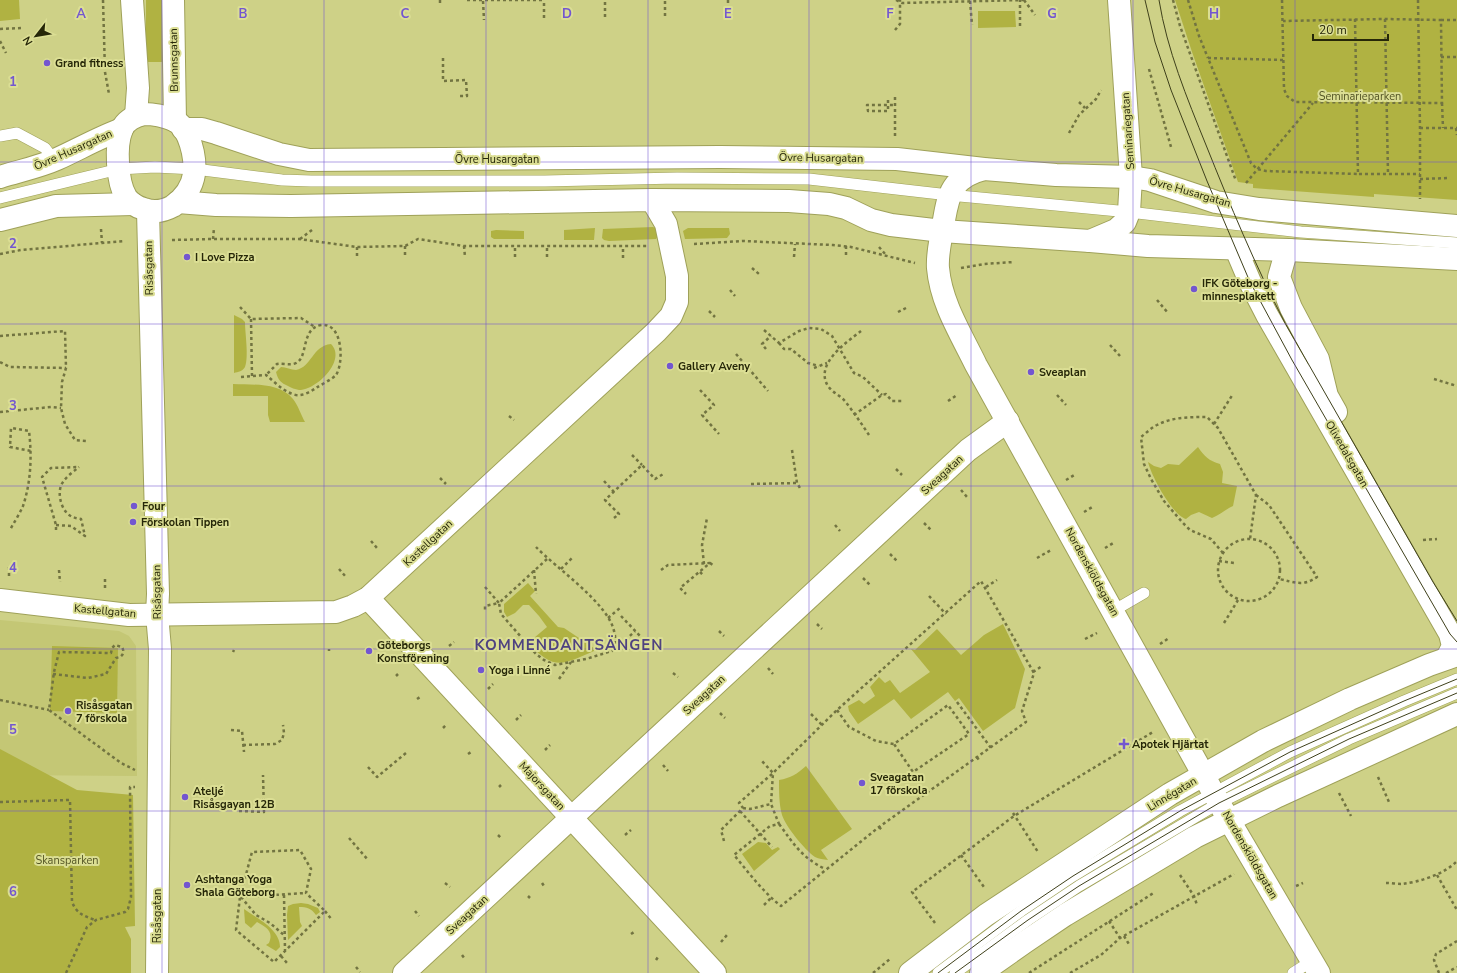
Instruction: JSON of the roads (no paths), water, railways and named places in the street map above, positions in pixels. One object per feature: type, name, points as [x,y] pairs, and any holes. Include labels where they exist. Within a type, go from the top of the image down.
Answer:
[{"type":"street","points":[[129,122],[138,83],[132,0]]},
{"type":"street","name":"Brunnsgatan","points":[[173,0],[179,125]]},
{"type":"street","name":"Seminariegatan","points":[[1119,0],[1131,177],[1129,212]]},
{"type":"street","name":"Övre Husargatan","points":[[0,176],[36,167],[54,160],[129,122],[152,114],[179,125],[202,129],[280,154],[310,160],[720,157],[897,159],[984,169],[1056,175],[1131,177],[1150,180],[1216,202],[1231,205],[1457,226]]},
{"type":"street","name":"Övre Husargatan","points":[[129,122],[119,148],[119,179],[127,199],[141,207]]},
{"type":"street","points":[[0,220],[56,206],[141,207],[166,210],[178,202],[189,190],[193,181],[195,169],[194,154],[191,144],[179,125]]},
{"type":"street","name":"Nordenskiöldsgatan","points":[[984,169],[976,171],[963,178],[954,186],[949,195],[942,231],[938,267],[943,295],[950,313],[976,365],[1217,797],[1316,967]]},
{"type":"street","points":[[178,202],[216,205],[291,206],[652,200],[789,201],[829,204],[846,208],[871,220],[891,225],[942,231],[1148,246],[1289,250],[1457,259]]},
{"type":"street","name":"Kastellgatan","points":[[0,600],[129,615],[336,612],[353,606],[368,598],[656,332],[671,316],[677,302],[677,276],[666,224],[652,200]]},
{"type":"street","name":"Risåsgatan","points":[[141,207],[148,241],[158,594],[156,614],[160,649],[150,779],[157,973]]},
{"type":"street","points":[[1090,241],[1116,230],[1125,222],[1129,212]]},
{"type":"street","name":"Olivedalsgatan","points":[[1236,249],[1250,282],[1271,322],[1450,634],[1453,646],[1451,653],[1452,656]]},
{"type":"street","name":"Olivedalsgatan","points":[[1289,250],[1285,256],[1279,277],[1291,308],[1318,359],[1327,396],[1433,582],[1457,621]]},
{"type":"street","name":"Sveagatan","points":[[404,973],[963,456],[1008,421]]},
{"type":"street","name":"Majorsgatan","points":[[368,598],[715,973]]},
{"type":"street","name":"Linnégatan","points":[[981,973],[1066,915],[1195,837],[1217,797],[1257,744],[1343,702],[1452,656]]},
{"type":"street","name":"Linnégatan","points":[[910,973],[992,911],[1134,817],[1217,797],[1457,714]]},
{"type":"lane","points":[[0,136],[17,133],[44,148],[54,160]]},
{"type":"lane","points":[[0,198],[119,169],[155,166],[195,169],[282,180],[311,181],[545,181],[677,178],[809,179],[949,195],[1129,212],[1301,232],[1457,242]]},
{"type":"lane","points":[[1113,611],[1144,593]]},
{"type":"lane","points":[[955,973],[1028,920],[1079,886],[1290,752],[1457,679]]},
{"type":"lane","points":[[938,973],[1021,911],[1073,876],[1149,829],[1217,797],[1457,693]]},
{"type":"lane","points":[[1293,973],[1316,967]]},
{"type":"tram line","points":[[1145,0],[1155,42],[1171,90],[1207,181],[1250,282],[1292,360],[1450,634],[1457,642]]},
{"type":"tram line","points":[[1159,0],[1172,55],[1185,92],[1263,279],[1285,323],[1433,582],[1457,621]]},
{"type":"tram line","points":[[938,973],[1021,911],[1073,876],[1180,811],[1290,752],[1457,679]]},
{"type":"tram line","points":[[955,973],[1028,920],[1079,886],[1219,803],[1349,739],[1457,693]]},
{"type":"place","name":"Grand fitness","points":[[47,63]]},
{"type":"place","name":"I Love Pizza","points":[[187,257]]},
{"type":"place","name":"IFK Göteborg - minnesplakett","points":[[1194,289]]},
{"type":"place","name":"Gallery Aveny","points":[[670,366]]},
{"type":"place","name":"Sveaplan","points":[[1031,372]]},
{"type":"place","name":"Four","points":[[134,506]]},
{"type":"place","name":"Förskolan Tippen","points":[[133,522]]},
{"type":"place","name":"Göteborgs Konstförening","points":[[369,651]]},
{"type":"place","name":"Yoga i Linné","points":[[481,670]]},
{"type":"place","name":"Risåsgatan 7 förskola","points":[[68,711]]},
{"type":"place","name":"Apotek Hjärtat","points":[[1124,744]]},
{"type":"place","name":"Sveagatan 17 förskola","points":[[862,783]]},
{"type":"place","name":"Ateljé Risåsgayan 12B","points":[[185,797]]},
{"type":"place","name":"Ashtanga Yoga Shala Göteborg","points":[[187,885]]},
{"type":"district","name":"KOMMENDANTSÄNGEN","points":[[569,645]]},
{"type":"park label","name":"Seminarieparken","points":[[1360,96]]},
{"type":"park label","name":"Skansparken","points":[[67,860]]}]
